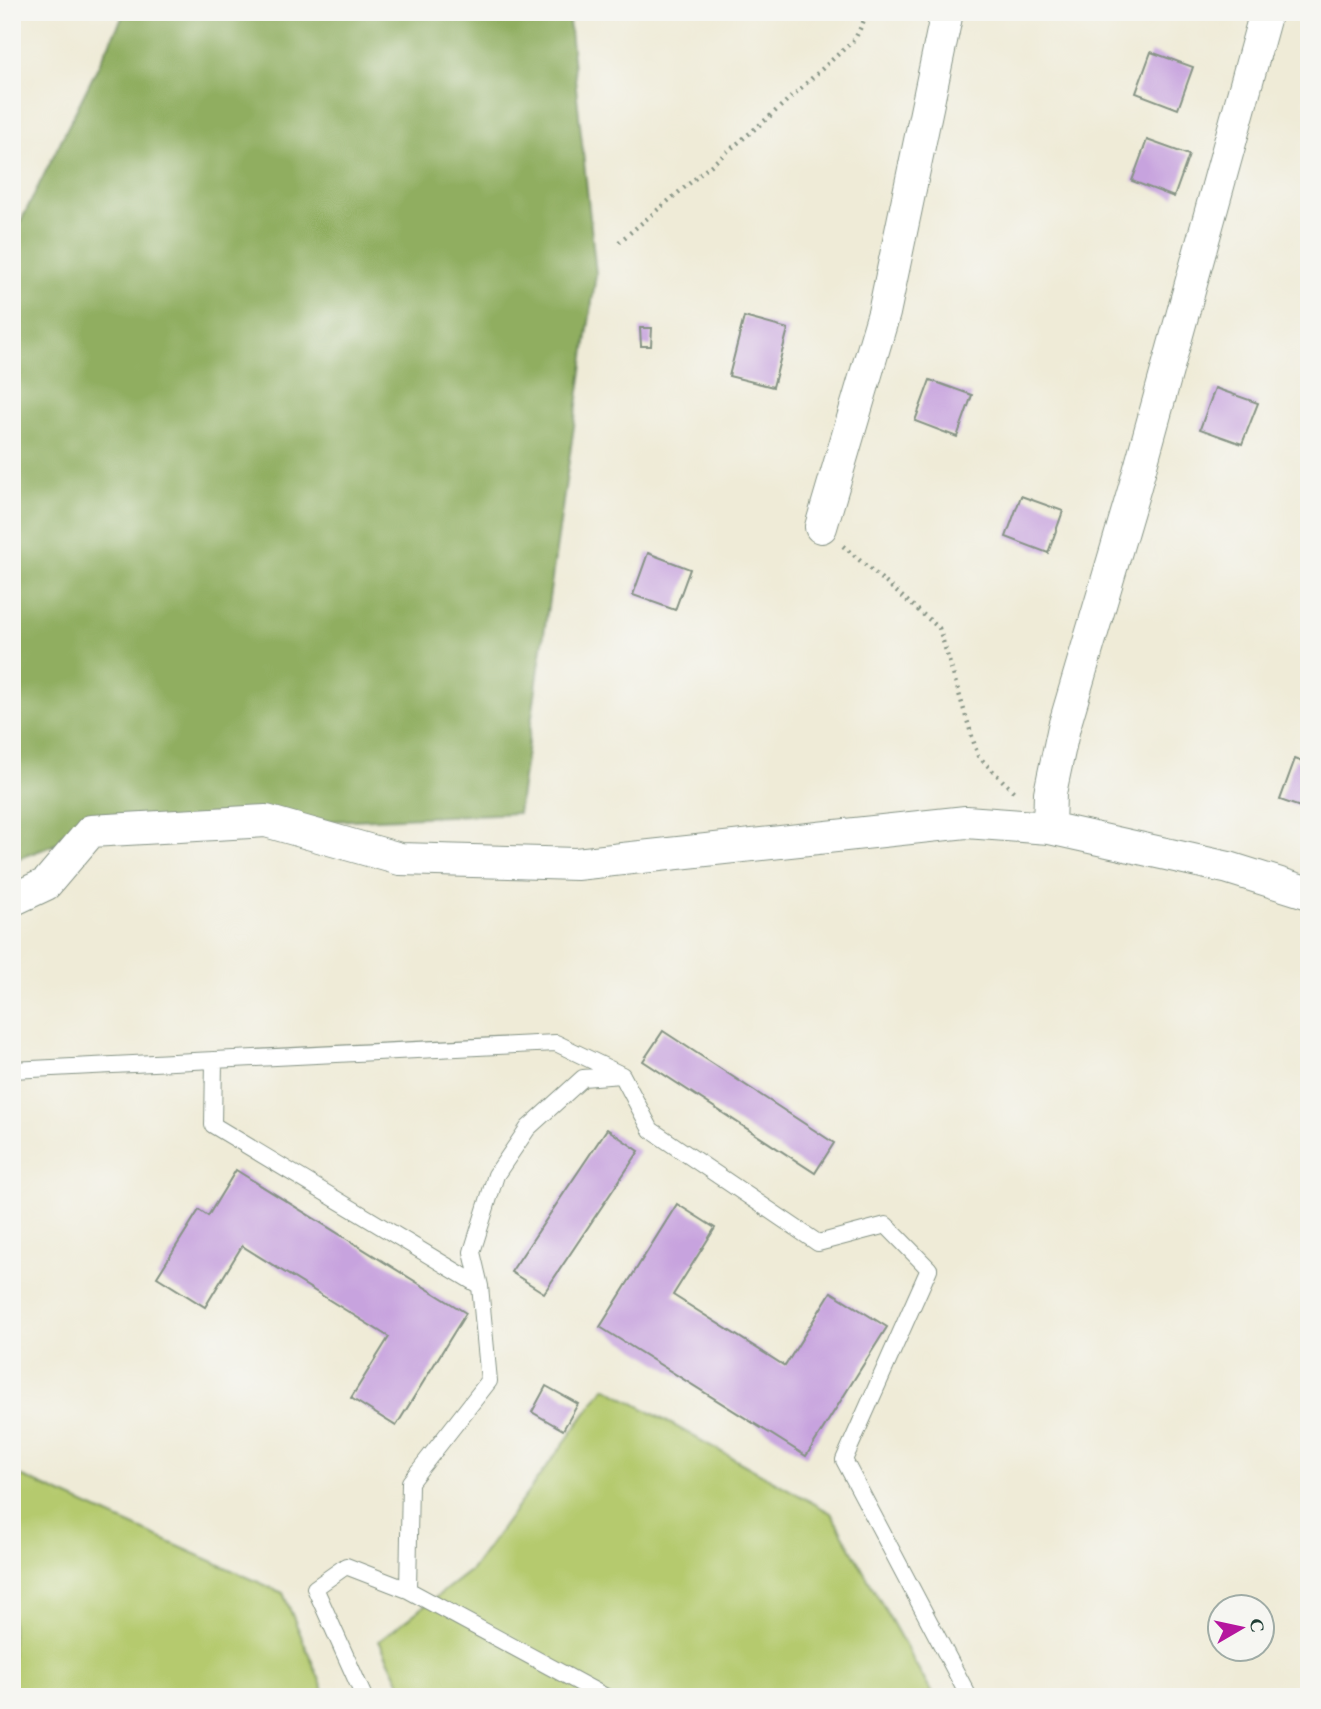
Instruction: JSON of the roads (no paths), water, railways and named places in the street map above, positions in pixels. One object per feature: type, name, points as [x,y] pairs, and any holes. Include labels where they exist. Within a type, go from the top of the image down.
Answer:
[{"type":"street","points":[[821,527],[884,313],[947,12]]},
{"type":"street","points":[[1049,828],[1050,793],[1064,727],[1134,490],[1266,12]]},
{"type":"street","points":[[12,900],[46,884],[91,831],[267,821],[400,859],[576,864],[966,822],[1049,828],[1229,868],[1309,892]]},
{"type":"lane","points":[[12,1070],[556,1043],[622,1075],[651,1130],[818,1243],[886,1225],[929,1269],[844,1460],[970,1697]]},
{"type":"lane","points":[[214,1060],[213,1125],[480,1286]]},
{"type":"lane","points":[[408,1590],[410,1482],[489,1381],[480,1286],[472,1252],[496,1175],[528,1128],[583,1078],[622,1075]]},
{"type":"lane","points":[[364,1697],[316,1588],[346,1566],[408,1590],[606,1697]]}]
